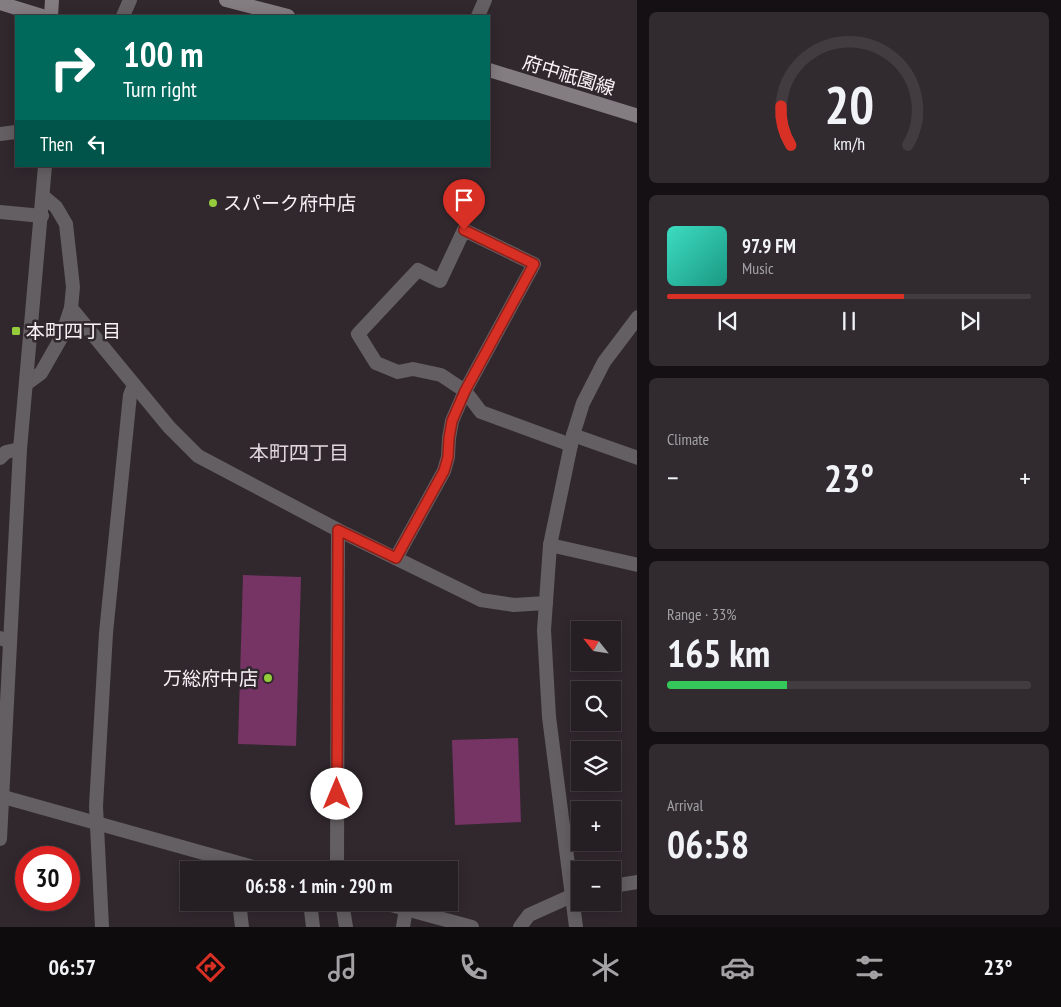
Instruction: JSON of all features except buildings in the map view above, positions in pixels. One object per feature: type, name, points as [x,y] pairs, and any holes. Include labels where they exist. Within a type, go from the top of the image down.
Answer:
[{"type":"main road","points":[[51,15],[52,0]]},
{"type":"main road","points":[[226,0],[284,15]]},
{"type":"main road","points":[[0,2],[39,15]]},
{"type":"main road","name":"府中祇園線","points":[[490,70],[637,116]]},
{"type":"street","points":[[123,15],[130,0]]},
{"type":"street","points":[[478,15],[485,0]]},
{"type":"street","points":[[0,134],[15,132]]},
{"type":"street","points":[[0,840],[5,640],[45,167]]},
{"type":"street","points":[[26,384],[41,373],[61,338],[71,308],[73,287],[66,224],[56,207],[43,196]]},
{"type":"street","points":[[0,212],[42,216]]},
{"type":"street","points":[[396,558],[444,471],[448,457],[452,421],[465,391],[534,264],[464,230],[440,281],[418,270],[358,334],[376,364],[398,372],[413,369],[441,375],[465,391],[481,412],[637,458]]},
{"type":"street","points":[[71,308],[134,385],[198,456],[338,530],[481,600],[514,605],[546,604]]},
{"type":"street","points":[[571,861],[549,717],[544,630],[550,545],[572,440],[583,403],[604,362],[637,317]]},
{"type":"street","points":[[102,927],[96,806],[106,633],[130,395],[134,385]]},
{"type":"street","points":[[0,458],[6,452],[20,449]]},
{"type":"street","points":[[337,861],[338,530]]},
{"type":"street","points":[[550,545],[637,565]]},
{"type":"street","points":[[1,797],[220,861]]},
{"type":"street","points":[[621,885],[637,882]]},
{"type":"street","points":[[520,927],[529,915],[571,896]]},
{"type":"street","points":[[240,911],[242,927]]},
{"type":"street","points":[[311,911],[313,927]]},
{"type":"street","points":[[343,911],[346,927]]},
{"type":"street","points":[[403,927],[406,911]]},
{"type":"street","points":[[412,911],[448,924],[472,927]]},
{"type":"street","points":[[576,911],[576,927]]},
{"type":"place","name":"スパーク府中店","points":[[213,203]]},
{"type":"place","name":"本町四丁目","points":[[16,331]]},
{"type":"place","name":"万総府中店","points":[[268,678]]},
{"type":"district","name":"本町四丁目","points":[[299,453]]},
{"type":"route","points":[[337,794],[338,530],[396,558],[444,471],[448,457],[452,421],[465,391],[534,264],[464,230]]}]
